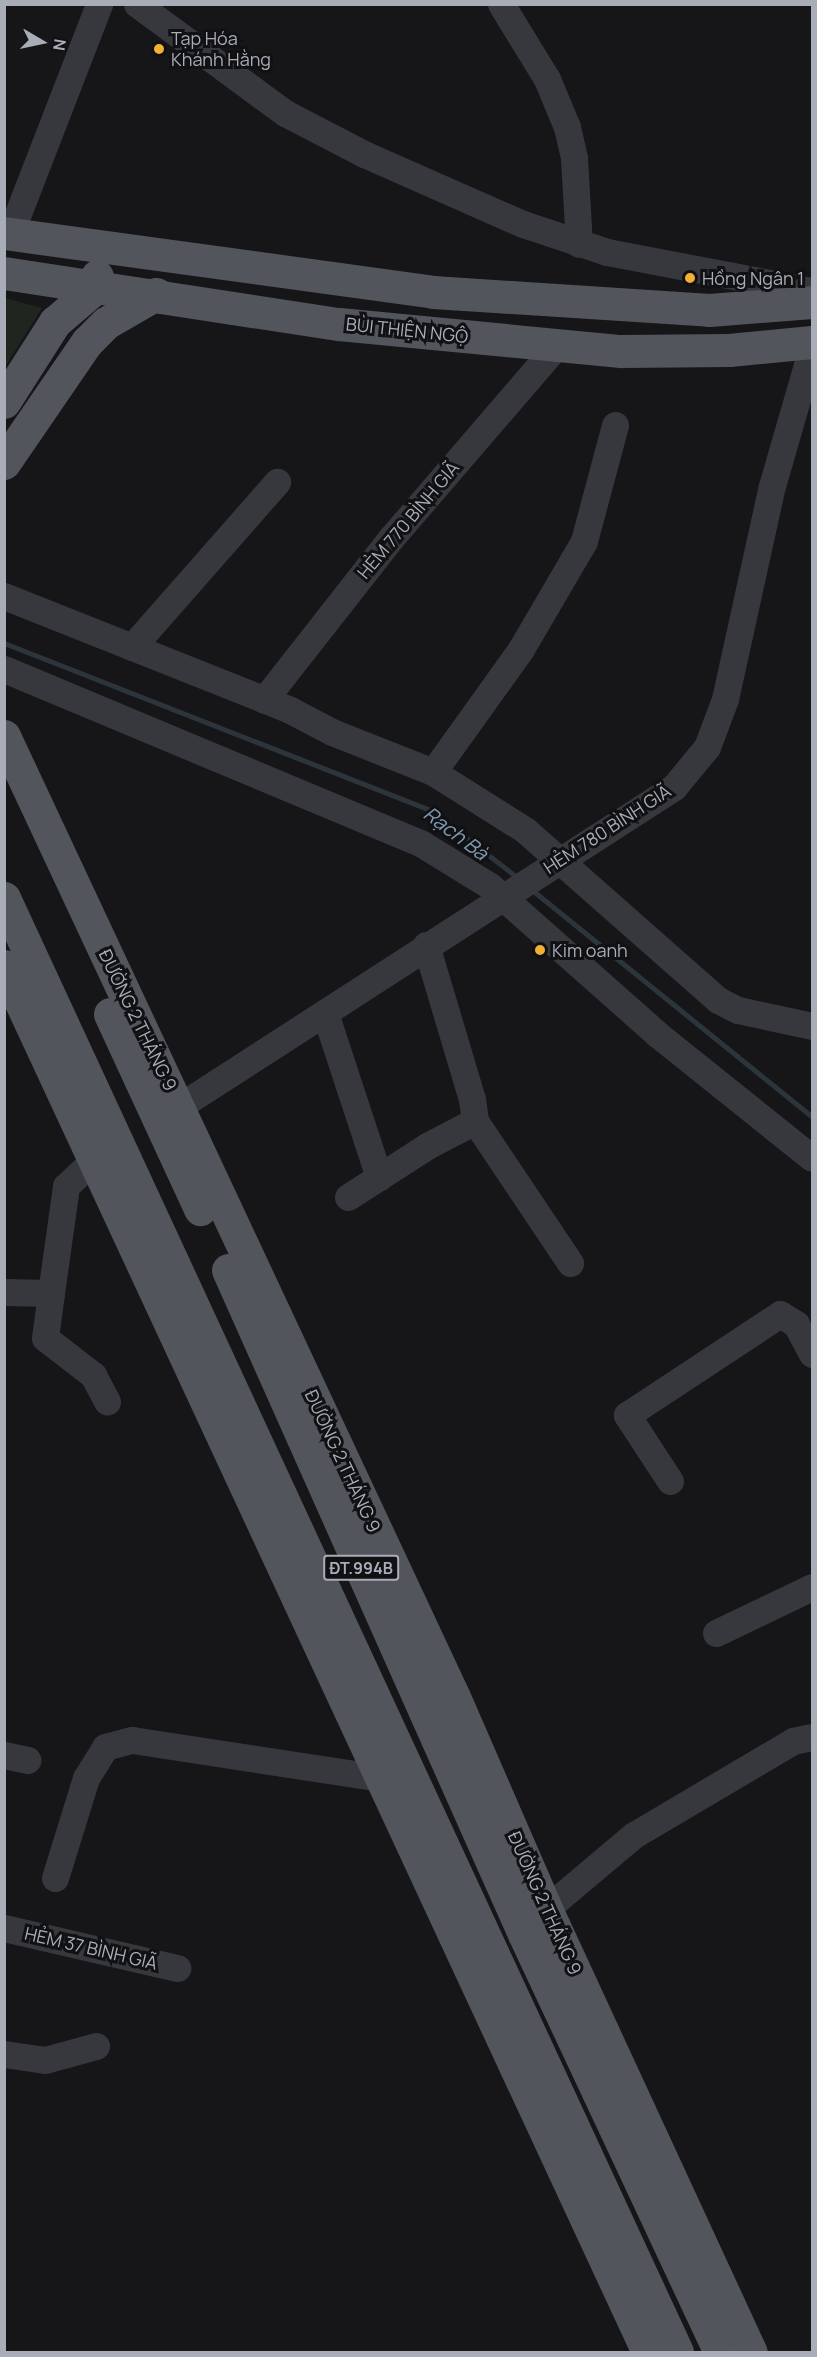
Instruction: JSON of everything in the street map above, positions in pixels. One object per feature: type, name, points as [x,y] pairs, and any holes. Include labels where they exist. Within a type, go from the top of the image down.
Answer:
[{"type":"main road","points":[[7,234],[161,257],[422,290],[579,304],[709,310],[813,302]]},
{"type":"main road","points":[[4,402],[55,322],[96,288],[102,248]]},
{"type":"main road","points":[[4,463],[87,342],[106,323],[155,297],[161,257]]},
{"type":"main road","name":"BÙI THIỆN NGỘ","points":[[4,273],[339,324],[621,351],[729,350],[813,342]]},
{"type":"main road","name":"ĐƯỜNG 2 THÁNG 9","points":[[4,735],[180,1106],[215,1216],[524,1934],[720,2352]]},
{"type":"main road","name":"ĐƯỜNG 2 THÁNG 9","points":[[4,783],[215,1216],[454,1697],[546,1909],[751,2352]]},
{"type":"main road","name":"ĐT.994B","points":[[4,898],[145,1237],[380,1778],[478,1957],[677,2352]]},
{"type":"main road","name":"ĐT.994B","points":[[4,966],[94,1160],[145,1237],[478,1957],[648,2352]]},
{"type":"main road","points":[[478,1957],[524,1934],[546,1909]]},
{"type":"street","points":[[7,234],[99,4]]},
{"type":"street","points":[[137,4],[285,113],[324,134],[523,224],[607,252],[813,291]]},
{"type":"street","points":[[501,4],[547,79],[567,127],[574,158],[579,244]]},
{"type":"street","name":"HẺM 770 BÌNH GIÃ","points":[[264,700],[392,537],[557,345]]},
{"type":"street","name":"HẺM 780 BÌNH GIÃ","points":[[180,1106],[426,945],[674,787],[707,747],[725,699],[772,486],[813,347]]},
{"type":"street","points":[[433,772],[521,649],[584,541],[615,425]]},
{"type":"street","points":[[132,647],[277,482]]},
{"type":"street","points":[[4,596],[264,700],[332,732],[433,772],[525,830],[718,1000],[766,1018],[813,1026]]},
{"type":"street","points":[[4,669],[422,844],[503,897],[657,1034],[813,1158]]},
{"type":"street","points":[[426,945],[472,1099],[475,1121],[570,1263]]},
{"type":"street","points":[[326,1012],[380,1177]]},
{"type":"street","points":[[348,1197],[475,1121]]},
{"type":"street","points":[[94,1160],[66,1186],[45,1338],[93,1375],[107,1401]]},
{"type":"street","points":[[4,1292],[51,1293]]},
{"type":"street","points":[[670,1481],[627,1415],[780,1314],[796,1324],[813,1354]]},
{"type":"street","points":[[716,1633],[813,1587]]},
{"type":"street","points":[[546,1909],[634,1835],[793,1741],[813,1737]]},
{"type":"street","points":[[55,1878],[86,1778],[105,1747],[132,1740],[380,1778]]},
{"type":"street","name":"HẺM 37 BÌNH GIÃ","points":[[4,1928],[177,1968]]},
{"type":"street","points":[[4,2054],[45,2060],[96,2046]]},
{"type":"shaded area","points":[[5,298],[42,308],[5,367]]},
{"type":"waterway","name":"Rạch Bà","points":[[4,643],[430,810],[518,878]]},
{"type":"waterway","name":"Rạch Bà","points":[[532,890],[812,1117]]},
{"type":"place","name":"Tạp Hóa Khánh Hằng","points":[[159,49]]},
{"type":"place","name":"Hồng Ngân 1","points":[[690,278]]},
{"type":"place","name":"Kim oanh","points":[[540,950]]}]
